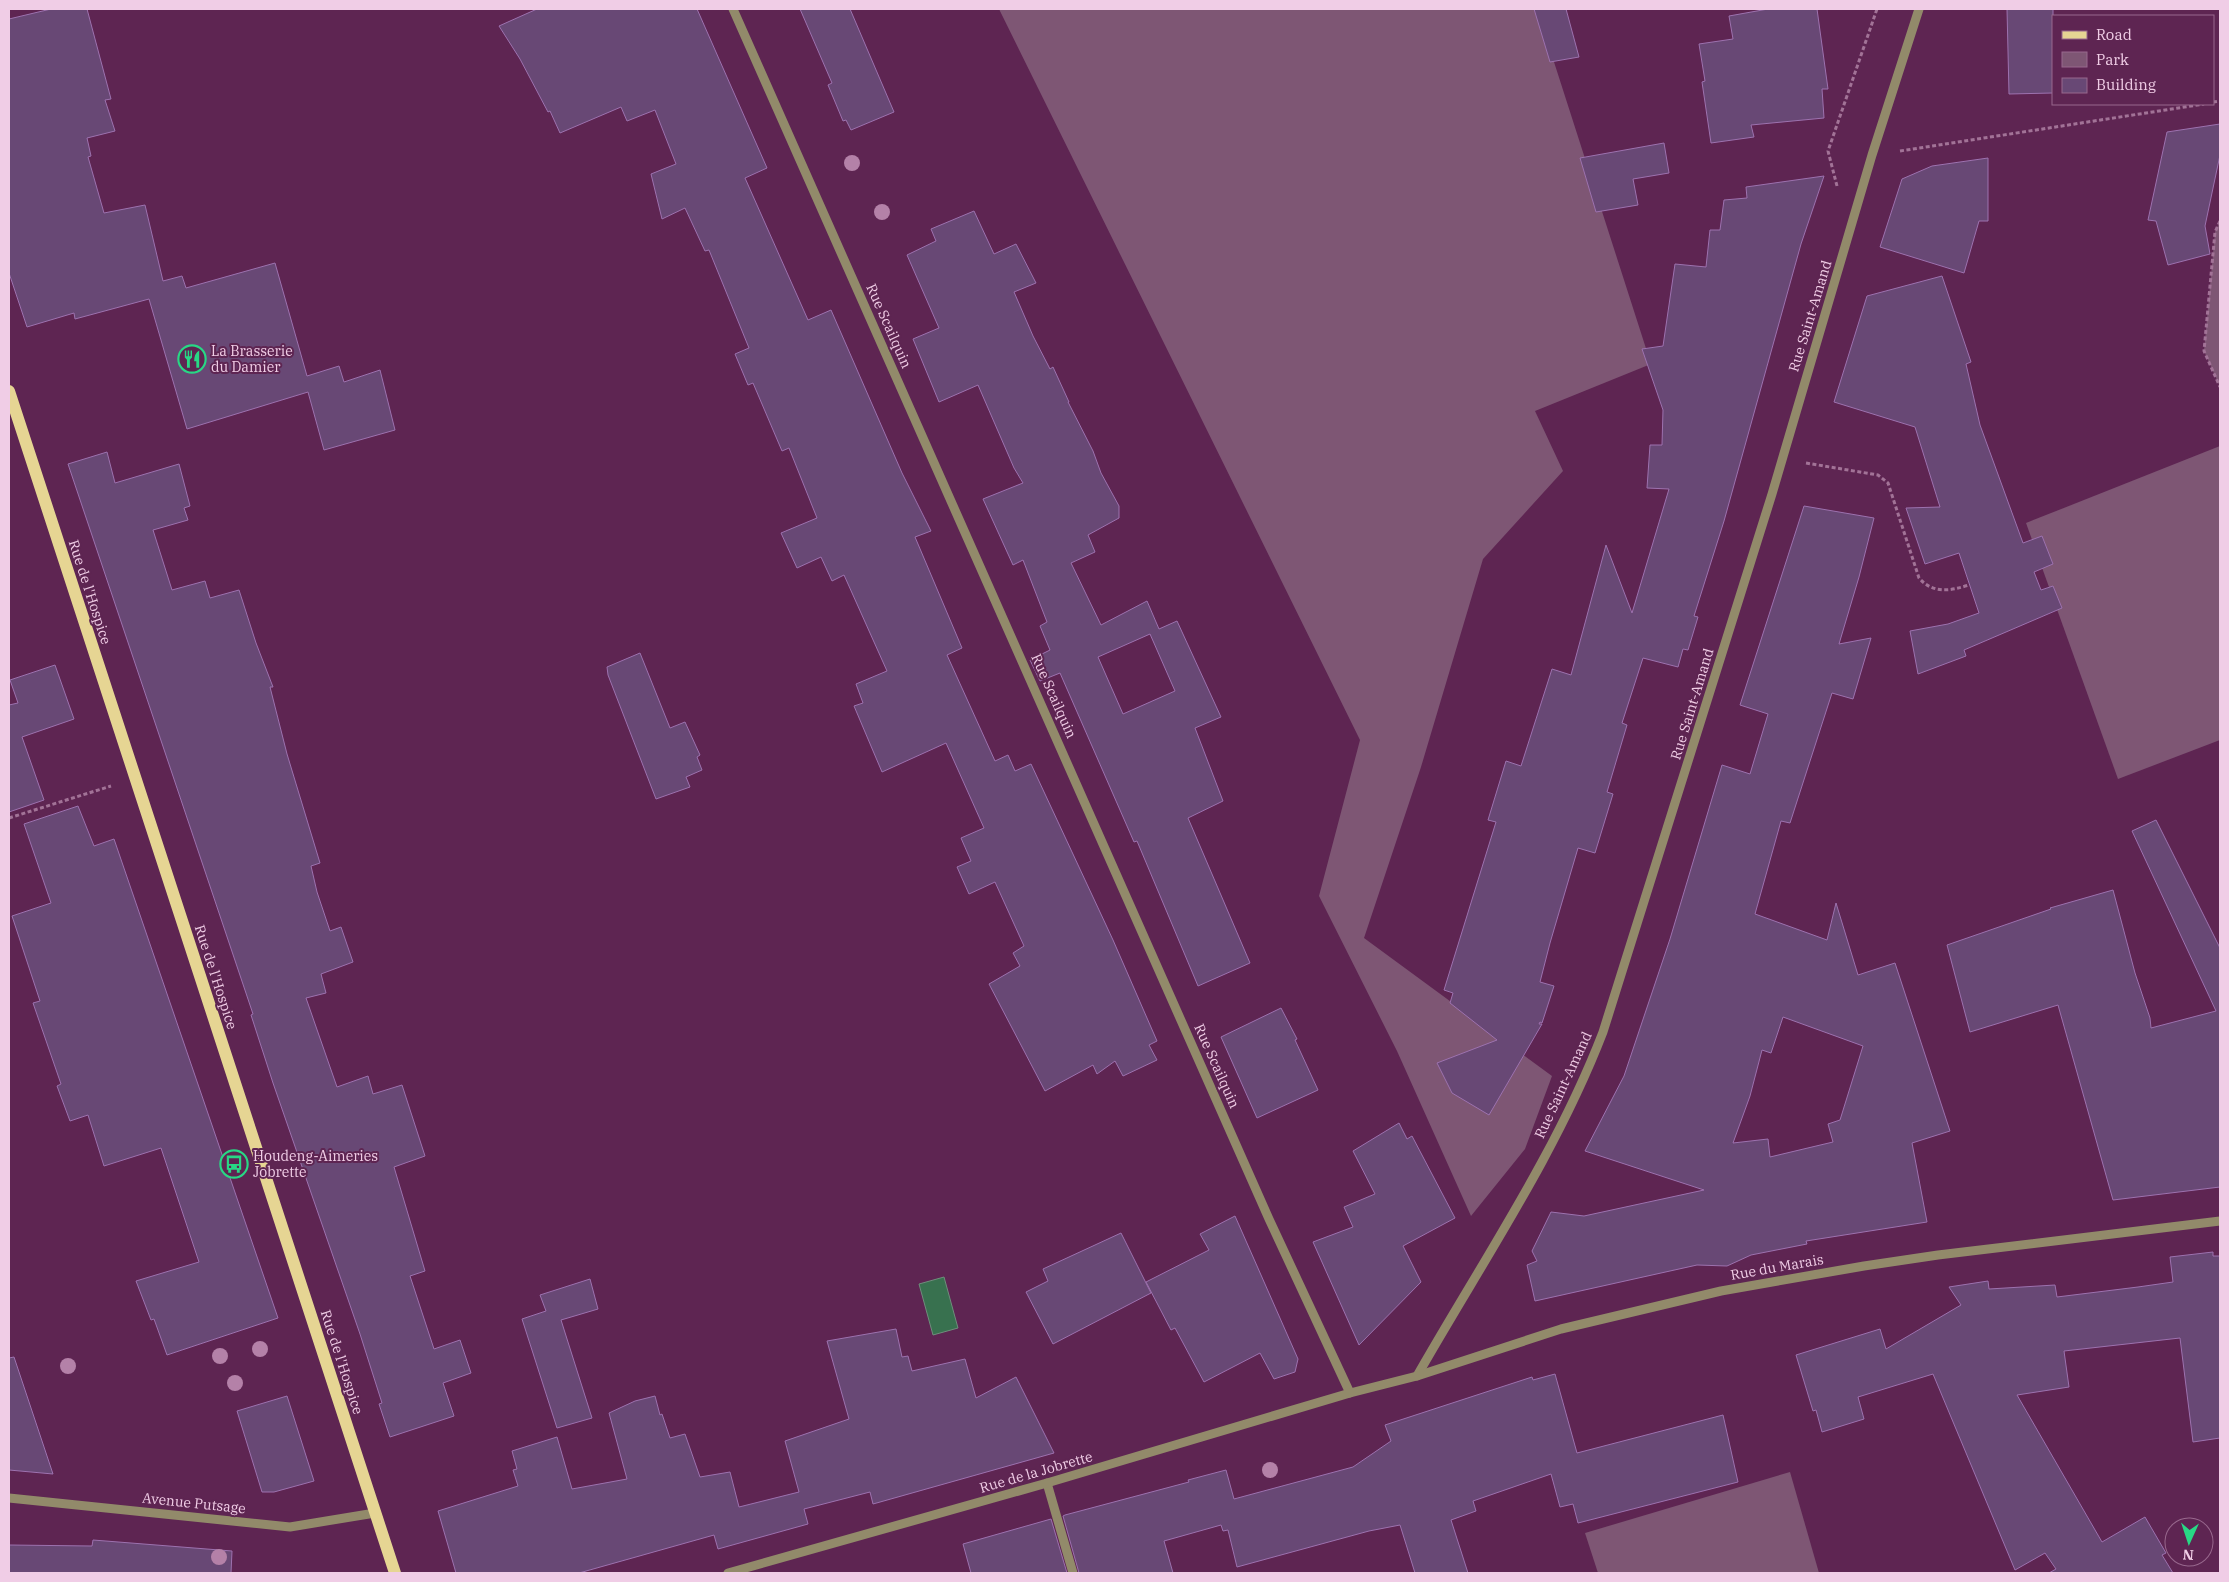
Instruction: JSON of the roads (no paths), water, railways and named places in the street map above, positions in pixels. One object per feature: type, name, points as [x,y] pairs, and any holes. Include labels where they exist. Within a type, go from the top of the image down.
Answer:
[{"type":"main road","name":"Rue de l'Hospice","points":[[9,390],[396,1573]]},
{"type":"street","name":"Rue Scailquin","points":[[733,9],[1043,704],[1268,1219],[1350,1393]]},
{"type":"street","name":"Rue Saint-Amand","points":[[1417,1376],[1468,1288],[1523,1200],[1570,1111],[1587,1073],[1612,1004],[1782,459],[1872,155],[1920,9]]},
{"type":"street","name":"Rue du Marais","points":[[1350,1393],[1417,1376],[1561,1329],[1721,1292],[1938,1255],[2220,1221]]},
{"type":"street","name":"Rue de la Jobrette","points":[[728,1573],[1047,1483],[1350,1393]]},
{"type":"street","points":[[1047,1483],[1073,1573]]},
{"type":"street","name":"Avenue Putsage","points":[[9,1498],[290,1527],[375,1513]]},
{"type":"place","name":"La Brasserie du Damier","points":[[192,359]]},
{"type":"place","name":"Houdeng-Aimeries Jobrette","points":[[234,1164]]}]
